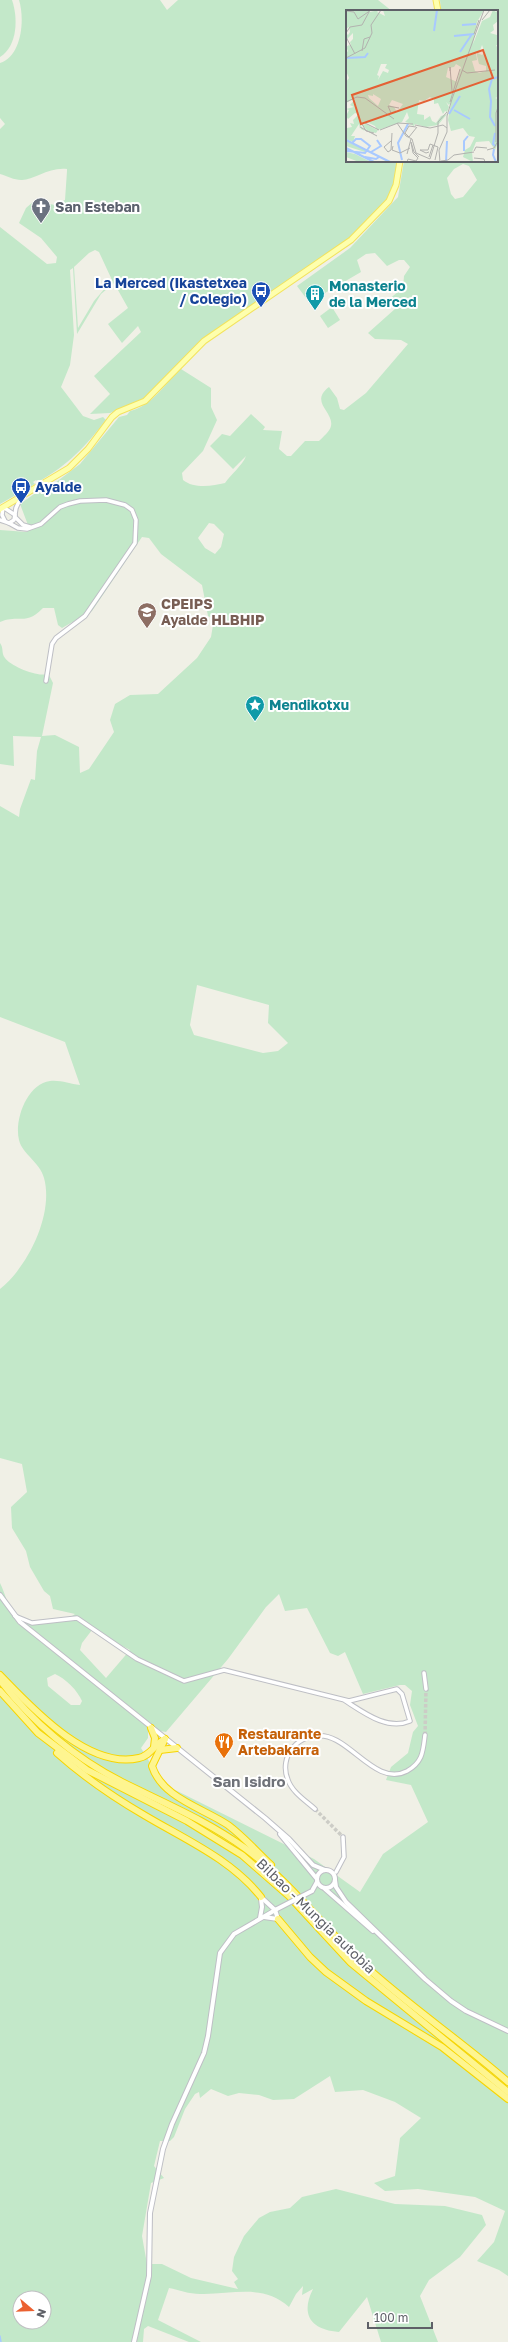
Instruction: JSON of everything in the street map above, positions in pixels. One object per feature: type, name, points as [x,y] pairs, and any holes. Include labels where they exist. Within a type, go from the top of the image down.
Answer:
[{"type":"highway","points":[[0,1675],[44,1720],[80,1745],[100,1753],[127,1760],[140,1758],[148,1754],[154,1747],[165,1739]]},
{"type":"highway","name":"Bilbao - Mungia autobia","points":[[0,1680],[32,1717],[82,1758],[121,1781],[189,1814],[223,1833],[279,1876],[363,1964],[508,2082]]},
{"type":"highway","name":"Bilbao - Mungia autobia","points":[[0,1691],[49,1743],[111,1784],[187,1821],[242,1855],[289,1896],[351,1963],[508,2092]]},
{"type":"highway","points":[[152,1728],[155,1738],[154,1747]]},
{"type":"highway","points":[[165,1739],[152,1766],[155,1777],[164,1787],[229,1826],[251,1845],[279,1876]]},
{"type":"highway","points":[[49,1743],[53,1750],[99,1787],[212,1855],[233,1870],[261,1897]]},
{"type":"highway","points":[[160,1750],[177,1748]]},
{"type":"highway","points":[[278,1919],[310,1957],[326,1972],[366,2000],[442,2047],[508,2099]]},
{"type":"main road","points":[[436,0],[438,10]]},
{"type":"main road","points":[[2,508],[80,458],[112,417],[118,412],[145,401],[204,341],[352,240],[389,201],[396,185],[400,162]]},
{"type":"street","points":[[7,522],[15,516],[21,497]]},
{"type":"street","points":[[0,520],[22,529],[31,528],[45,521],[60,508],[80,501],[106,500],[119,502],[132,510],[136,520],[135,543],[85,616],[56,638],[52,644],[46,681]]},
{"type":"street","points":[[2,508],[15,516],[23,525],[31,528]]},
{"type":"street","points":[[2,508],[2,514],[7,522]]},
{"type":"street","points":[[0,1595],[13,1615],[275,1827],[313,1865],[331,1872],[340,1895],[425,1979],[451,2001],[466,2011],[508,2031]]},
{"type":"street","points":[[13,1615],[32,1623],[77,1618],[137,1659],[184,1681],[205,1677],[224,1670],[349,1701],[397,1689],[402,1694],[410,1721],[402,1725],[382,1722],[344,1700]]},
{"type":"street","points":[[424,1673],[426,1690]]},
{"type":"street","points":[[315,1809],[288,1781],[286,1761],[296,1743],[313,1736],[329,1737],[380,1771],[394,1774],[404,1773],[419,1761],[423,1755],[425,1735]]},
{"type":"street","points":[[275,1827],[317,1881],[380,1936]]},
{"type":"street","points":[[336,1872],[344,1857],[342,1837]]},
{"type":"street","points":[[312,1891],[317,1881],[318,1874],[325,1870]]},
{"type":"street","points":[[134,2342],[149,2276],[150,2213],[162,2156],[172,2124],[204,2052],[208,2036],[220,1953],[234,1934],[276,1909],[312,1891],[332,1886],[335,1880]]},
{"type":"street","points":[[261,1897],[276,1909],[278,1919]]},
{"type":"street","points":[[260,1918],[262,1907],[261,1897]]},
{"type":"street","points":[[260,1918],[270,1916],[278,1919]]},
{"type":"green space","points":[[0,0],[12,0],[16,23],[10,46],[0,57]]},
{"type":"green space","points":[[19,0],[160,0],[167,10],[178,0],[378,0],[391,10],[346,10],[346,162],[397,162],[395,181],[388,199],[341,246],[228,322],[142,400],[110,413],[90,414],[110,394],[94,376],[141,332],[138,326],[122,343],[108,324],[128,308],[114,283],[101,294],[77,334],[73,268],[70,270],[74,335],[70,365],[61,387],[83,416],[94,420],[103,417],[106,420],[91,439],[67,462],[49,476],[38,482],[36,480],[33,482],[35,484],[0,504],[0,227],[47,264],[56,263],[57,257],[41,238],[19,223],[26,208],[34,201],[55,205],[65,200],[67,171],[67,169],[53,170],[25,180],[13,179],[0,174],[0,129],[5,124],[0,118],[0,63],[13,53],[17,45],[20,36],[22,17]],"holes":[[[95,250],[99,252],[112,280],[94,301],[78,328],[74,267],[89,253]]]},
{"type":"green space","points":[[440,0],[508,0],[508,2276],[499,2270],[477,2261],[494,2242],[505,2211],[475,2197],[418,2189],[385,2191],[374,2183],[395,2176],[400,2138],[421,2118],[395,2102],[363,2090],[335,2092],[330,2076],[294,2099],[273,2100],[259,2095],[239,2093],[228,2096],[211,2089],[200,2098],[199,2092],[195,2094],[185,2109],[174,2137],[170,2141],[160,2141],[154,2166],[164,2178],[151,2183],[142,2236],[147,2264],[162,2264],[191,2278],[238,2289],[234,2282],[238,2279],[232,2271],[234,2257],[244,2236],[259,2218],[270,2212],[290,2208],[302,2197],[336,2189],[395,2204],[445,2206],[482,2215],[486,2225],[460,2257],[429,2280],[420,2296],[438,2342],[381,2342],[367,2297],[339,2332],[321,2328],[311,2320],[308,2314],[309,2298],[313,2289],[302,2295],[303,2286],[296,2294],[289,2307],[269,2295],[258,2293],[196,2294],[169,2288],[158,2320],[201,2342],[189,2342],[148,2326],[144,2329],[143,2342],[0,2342],[0,1583],[10,1607],[20,1618],[28,1621],[45,1623],[62,1620],[75,1614],[53,1609],[50,1596],[44,1591],[30,1567],[26,1551],[12,1528],[11,1507],[27,1492],[22,1464],[0,1458],[0,1289],[20,1267],[29,1254],[42,1223],[45,1207],[46,1192],[42,1172],[24,1150],[19,1140],[18,1123],[24,1104],[35,1089],[50,1081],[80,1085],[65,1042],[0,1017],[0,806],[19,817],[20,809],[31,779],[35,780],[37,751],[41,737],[13,736],[14,766],[0,764],[0,643],[4,656],[13,665],[33,673],[48,673],[53,683],[42,736],[55,735],[79,747],[80,773],[89,769],[114,732],[110,720],[115,704],[130,695],[158,694],[197,658],[211,637],[214,619],[208,616],[202,585],[161,554],[149,538],[142,537],[92,611],[62,628],[58,625],[54,608],[43,608],[32,617],[0,622],[0,530],[27,532],[28,525],[20,504],[47,485],[51,486],[80,464],[119,417],[127,415],[130,411],[145,405],[181,369],[211,388],[211,407],[217,420],[203,451],[182,473],[183,480],[187,483],[198,486],[209,486],[225,483],[246,456],[233,469],[210,446],[222,434],[230,436],[251,414],[265,427],[263,430],[282,431],[279,449],[287,456],[291,456],[305,441],[319,441],[331,426],[331,421],[322,402],[321,397],[323,392],[329,387],[337,398],[340,409],[344,410],[366,393],[408,344],[401,340],[375,339],[368,333],[396,308],[395,303],[389,299],[403,288],[404,276],[410,267],[404,260],[399,260],[387,266],[375,253],[366,254],[357,260],[361,272],[313,300],[306,298],[297,286],[350,248],[398,197],[404,162],[498,162],[498,10],[441,10]],"holes":[[[463,164],[469,166],[477,180],[463,197],[455,199],[451,194],[447,178],[454,169]],[[209,523],[214,524],[224,534],[221,547],[215,554],[205,548],[198,538]],[[197,985],[269,1005],[268,1023],[288,1043],[278,1051],[263,1053],[194,1035],[190,1025]],[[279,1594],[285,1611],[307,1608],[330,1653],[338,1656],[345,1652],[363,1694],[400,1685],[405,1685],[412,1691],[410,1705],[418,1726],[413,1732],[408,1753],[391,1767],[386,1780],[411,1785],[428,1822],[383,1854],[360,1892],[314,1859],[163,1784],[141,1748],[148,1738],[148,1729],[166,1732],[228,1659],[266,1607]],[[92,1630],[130,1650],[106,1678],[80,1650],[82,1643]],[[55,1674],[67,1682],[78,1693],[82,1701],[80,1705],[71,1705],[48,1686],[47,1678]]]},
{"type":"green space","points":[[332,307],[340,320],[328,328],[320,316]]},
{"type":"waterway","points":[[0,2336],[1,2342]]},
{"type":"tunnel","points":[[425,1735],[426,1689]]},
{"type":"tunnel","points":[[315,1809],[343,1837]]},
{"type":"place","name":"San Esteban","points":[[41,224]]},
{"type":"place","name":"La Merced (Ikastetxea / Colegio)","points":[[261,308]]},
{"type":"place","name":"Monasterio de la Merced","points":[[315,311]]},
{"type":"place","name":"Ayalde","points":[[21,504]]},
{"type":"place","name":"CPEIPS Ayalde HLBHIP","points":[[147,629]]},
{"type":"place","name":"Mendikotxu","points":[[255,722]]},
{"type":"place","name":"Restaurante Artebakarra","points":[[224,1759]]},
{"type":"district","name":"San Isidro","points":[[249,1782]]}]
